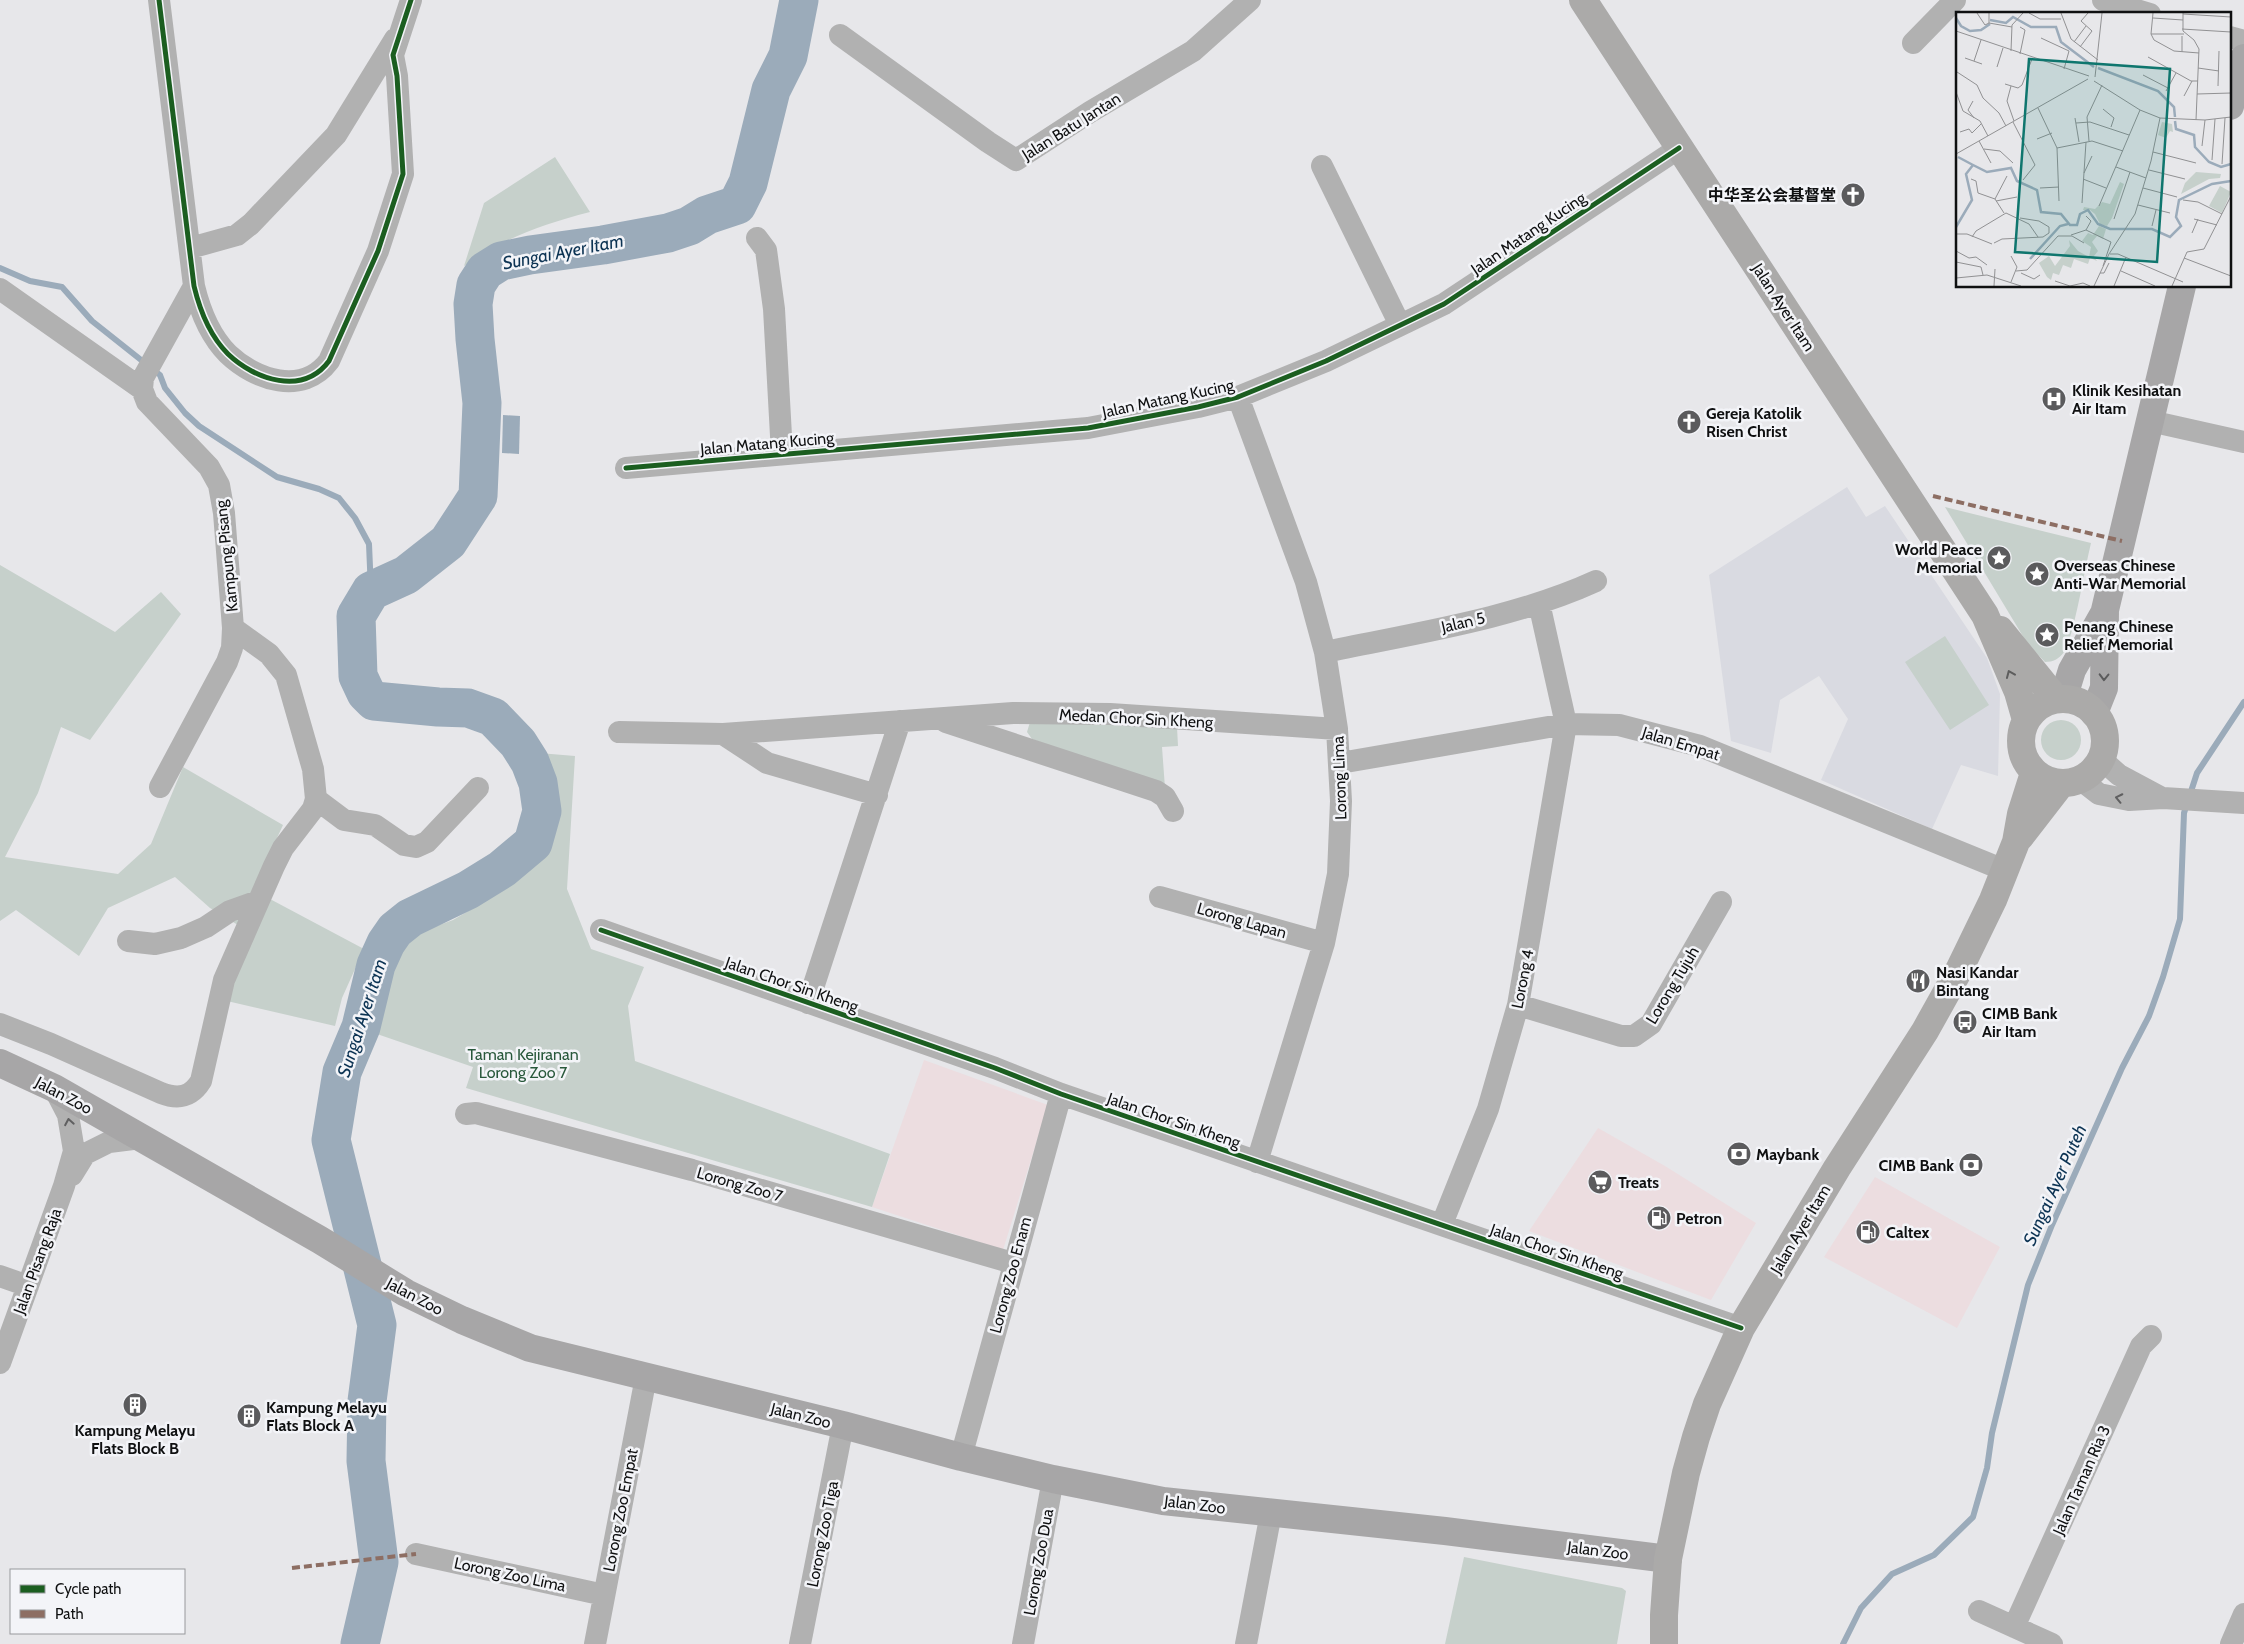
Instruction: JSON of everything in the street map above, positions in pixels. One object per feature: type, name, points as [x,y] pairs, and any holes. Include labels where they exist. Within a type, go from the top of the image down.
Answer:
[{"type":"main road","name":"Jalan Ayer Itam","points":[[1583,0],[1985,615],[2018,692],[2026,720]]},
{"type":"main road","points":[[2232,99],[2244,58]]},
{"type":"main road","points":[[2094,713],[2104,688],[2105,610],[2182,288]]},
{"type":"main road","points":[[2059,699],[2072,670],[2105,610]]},
{"type":"main road","name":"Jalan Ayer Itam","points":[[1985,615],[2059,699]]},
{"type":"main road","points":[[2059,699],[2075,700],[2094,713],[2101,723],[2104,735],[2105,747],[2101,759],[2089,775],[2071,782],[2051,782],[2034,773],[2026,764],[2021,748],[2022,730],[2026,720],[2034,710],[2044,703],[2059,699]]},
{"type":"main road","name":"Jalan Ayer Itam","points":[[1664,1644],[1668,1560],[1696,1437],[1707,1404],[1741,1328],[1832,1177],[1925,1031],[1959,970],[1992,900],[2016,842],[2021,814],[2034,773]]},
{"type":"main road","name":"Jalan Ayer Itam","points":[[2016,842],[2071,782]]},
{"type":"main road","name":"Jalan Zoo","points":[[0,1063],[54,1088],[320,1240],[406,1293],[462,1320],[530,1348],[843,1425],[961,1457],[1053,1479],[1163,1501],[1445,1530],[1668,1560]]},
{"type":"street","points":[[159,0],[194,286],[200,311],[228,354],[250,371],[270,379],[292,383],[314,376],[322,371],[332,355],[378,251],[403,174],[397,76],[392,55],[411,0]]},
{"type":"street","name":"Jalan Batu Jantan","points":[[840,35],[988,142],[1016,160],[1090,112],[1193,51],[1250,0]]},
{"type":"street","points":[[1912,43],[1955,0]]},
{"type":"street","points":[[2104,0],[2143,12]]},
{"type":"street","points":[[190,248],[237,235],[257,218],[336,134],[399,31]]},
{"type":"street","name":"Jalan Matang Kucing","points":[[626,468],[1088,428],[1198,407],[1238,397],[1326,361],[1444,304],[1680,148]]},
{"type":"street","points":[[1322,166],[1400,325]]},
{"type":"street","points":[[757,238],[766,250],[774,309],[782,454]]},
{"type":"street","points":[[147,373],[194,286]]},
{"type":"street","name":"Kampung Pisang","points":[[0,289],[147,373],[147,402],[209,467],[219,485],[224,513],[233,628],[232,648],[228,662],[160,787]]},
{"type":"street","name":"Lorong Lima","points":[[1238,397],[1306,582],[1325,652],[1337,729],[1341,801],[1338,874],[1324,943],[1257,1162]]},
{"type":"street","points":[[2150,422],[2244,442]]},
{"type":"street","name":"Jalan 5","points":[[1325,652],[1465,623],[1561,598],[1596,581]]},
{"type":"street","points":[[1539,603],[1566,724]]},
{"type":"street","points":[[0,1024],[51,1044],[160,1093],[178,1098],[188,1095],[196,1089],[201,1080],[224,980],[283,848],[313,809],[316,799],[313,769],[286,675],[268,654],[233,628]]},
{"type":"street","name":"Medan Chor Sin Kheng","points":[[619,732],[723,734],[1013,713],[1110,714],[1337,729]]},
{"type":"street","name":"Medan Chor Sin Kheng","points":[[936,718],[1156,791],[1166,797],[1173,811]]},
{"type":"street","name":"Jalan Chor Sin Kheng","points":[[808,1003],[900,722]]},
{"type":"street","name":"Jalan Empat","points":[[1340,763],[1566,724],[1618,725],[1700,746],[2004,870]]},
{"type":"street","name":"Lorong 4","points":[[1442,1224],[1488,1109],[1518,1005],[1566,724]]},
{"type":"street","points":[[723,734],[767,763],[877,795]]},
{"type":"street","points":[[2101,759],[2119,775],[2163,798]]},
{"type":"street","points":[[2071,782],[2100,794],[2129,800],[2163,798],[2244,803]]},
{"type":"street","points":[[316,799],[344,820],[375,825],[404,845],[416,847],[427,842],[478,788]]},
{"type":"street","name":"Lorong Lapan","points":[[1160,897],[1324,943]]},
{"type":"street","points":[[128,941],[155,944],[182,938],[206,927],[230,911],[258,901]]},
{"type":"street","name":"Lorong Tujuh","points":[[1518,1005],[1621,1036],[1634,1036],[1651,1024],[1721,902]]},
{"type":"street","name":"Jalan Chor Sin Kheng","points":[[601,930],[995,1068],[1061,1094],[1741,1328]]},
{"type":"street","name":"Jalan Pisang Raja","points":[[0,1363],[64,1186],[74,1151],[68,1115],[54,1088]]},
{"type":"street","name":"Lorong Zoo Enam","points":[[961,1457],[1013,1262],[1061,1094]]},
{"type":"street","name":"Lorong Zoo 7","points":[[466,1114],[476,1113],[692,1170],[1013,1262]]},
{"type":"street","name":"Jalan Pisang Raja","points":[[64,1186],[85,1154],[109,1142],[142,1138]]},
{"type":"street","points":[[0,1276],[28,1286]]},
{"type":"street","name":"Jalan Taman Ria 3","points":[[2014,1627],[2140,1346],[2151,1336]]},
{"type":"street","name":"Lorong Zoo Empat","points":[[595,1644],[646,1377]]},
{"type":"street","name":"Lorong Zoo Tiga","points":[[800,1644],[843,1425]]},
{"type":"street","name":"Lorong Zoo Dua","points":[[1023,1644],[1053,1479]]},
{"type":"street","points":[[1246,1644],[1271,1513]]},
{"type":"street","name":"Lorong Zoo Lima","points":[[416,1554],[604,1595]]},
{"type":"street","points":[[1979,1611],[2052,1644]]},
{"type":"street","points":[[2231,1644],[2244,1614]]},
{"type":"shaded area","points":[[1847,487],[1866,517],[1885,506],[1987,658],[2000,694],[1998,776],[1961,765],[1932,829],[1821,780],[1848,719],[1819,676],[1780,700],[1771,753],[1731,741],[1709,575]]},
{"type":"shaded area","points":[[924,1060],[1048,1105],[1003,1250],[872,1207]]},
{"type":"shaded area","points":[[1598,1128],[1665,1166],[1756,1223],[1711,1300],[1529,1231]]},
{"type":"shaded area","points":[[1875,1177],[2000,1247],[1957,1328],[1824,1257]]},
{"type":"green space","points":[[555,157],[590,212],[524,233],[495,247],[464,266],[484,203]]},
{"type":"green space","points":[[1945,507],[2091,543],[2070,638],[2064,652],[2058,658],[2045,662],[2027,643]]},
{"type":"green space","points":[[0,565],[115,632],[161,592],[181,614],[90,740],[61,727],[38,793],[5,857],[118,874],[151,844],[183,767],[283,825],[253,890],[364,949],[342,998],[335,1026],[227,1001],[251,933],[210,908],[175,877],[108,908],[79,956],[16,910],[0,921]]},
{"type":"green space","points":[[1945,636],[1989,705],[1950,730],[1905,662]]},
{"type":"green space","points":[[2061,720],[2075,726],[2081,740],[2075,754],[2061,760],[2047,754],[2041,740],[2047,726]]},
{"type":"green space","points":[[1030,722],[1177,727],[1178,746],[1162,747],[1165,788],[1032,739],[1027,732]]},
{"type":"green space","name":"Taman Kejiranan Lorong Zoo 7","points":[[539,753],[575,756],[567,889],[591,949],[644,967],[628,1006],[635,1061],[890,1154],[872,1207],[466,1088],[473,1067],[377,1034],[396,953],[404,938],[453,920],[501,892],[538,851],[550,828],[551,793]]},
{"type":"green space","points":[[1464,1557],[1622,1588],[1626,1591],[1617,1644],[1445,1644]]},
{"type":"water","points":[[503,415],[520,416],[519,454],[502,453]]},
{"type":"waterway","name":"Sungai Ayer Itam","points":[[360,1644],[379,1562],[366,1461],[367,1401],[377,1325],[331,1140],[342,1072],[361,1027],[376,965],[386,943],[395,930],[410,918],[468,890],[502,869],[533,843],[542,811],[538,783],[530,762],[518,743],[493,717],[468,708],[374,701],[366,693],[358,676],[356,616],[371,591],[406,575],[448,542],[478,496],[482,403],[473,304],[476,285],[485,271],[501,261],[668,233],[689,226],[707,215],[737,205],[748,183],[771,90],[788,56],[799,0]]},
{"type":"waterway","name":"Sungai Ayer Itam","points":[[0,268],[30,281],[62,287],[92,321],[160,375],[165,388],[185,413],[199,426],[277,477],[319,489],[339,498],[355,518],[369,544],[371,591]]},
{"type":"waterway","name":"Sungai Ayer Puteh","points":[[1843,1644],[1861,1608],[1892,1574],[1934,1555],[1973,1517],[1987,1468],[1992,1433],[2028,1285],[2052,1225],[2122,1068],[2149,1016],[2163,977],[2180,919],[2184,813],[2197,773],[2244,702]]},
{"type":"marked path","points":[[1933,496],[2122,541]]},
{"type":"marked path","points":[[292,1568],[416,1554]]},
{"type":"cycle path","points":[[159,0],[194,286],[199,305],[216,339],[228,354],[239,363],[265,377],[293,381],[306,378],[318,372],[329,361],[378,251],[403,174],[397,76],[393,55],[411,0]]},
{"type":"cycle path","points":[[626,468],[1088,428],[1198,407],[1238,397],[1326,361],[1444,304],[1679,148]]},
{"type":"cycle path","points":[[601,930],[995,1068],[1061,1094],[1741,1328]]},
{"type":"place","name":"中华圣公会基督堂","points":[[1853,195]]},
{"type":"place","name":"Klinik Kesihatan Air Itam","points":[[2054,399]]},
{"type":"place","name":"Gereja Katolik Risen Christ","points":[[1689,422]]},
{"type":"place","name":"World Peace Memorial","points":[[1999,558]]},
{"type":"place","name":"Overseas Chinese Anti-War Memorial","points":[[2037,574]]},
{"type":"place","name":"Penang Chinese Relief Memorial","points":[[2047,635]]},
{"type":"place","name":"Nasi Kandar Bintang","points":[[1918,981]]},
{"type":"place","name":"CIMB Bank Air Itam","points":[[1965,1022]]},
{"type":"place","name":"Maybank","points":[[1739,1154]]},
{"type":"place","name":"CIMB Bank","points":[[1971,1165]]},
{"type":"place","name":"Treats","points":[[1600,1182]]},
{"type":"place","name":"Petron","points":[[1659,1218]]},
{"type":"place","name":"Caltex","points":[[1868,1232]]},
{"type":"place","name":"Kampung Melayu Flats Block B","points":[[135,1405]]},
{"type":"place","name":"Kampung Melayu Flats Block A","points":[[249,1416]]}]
